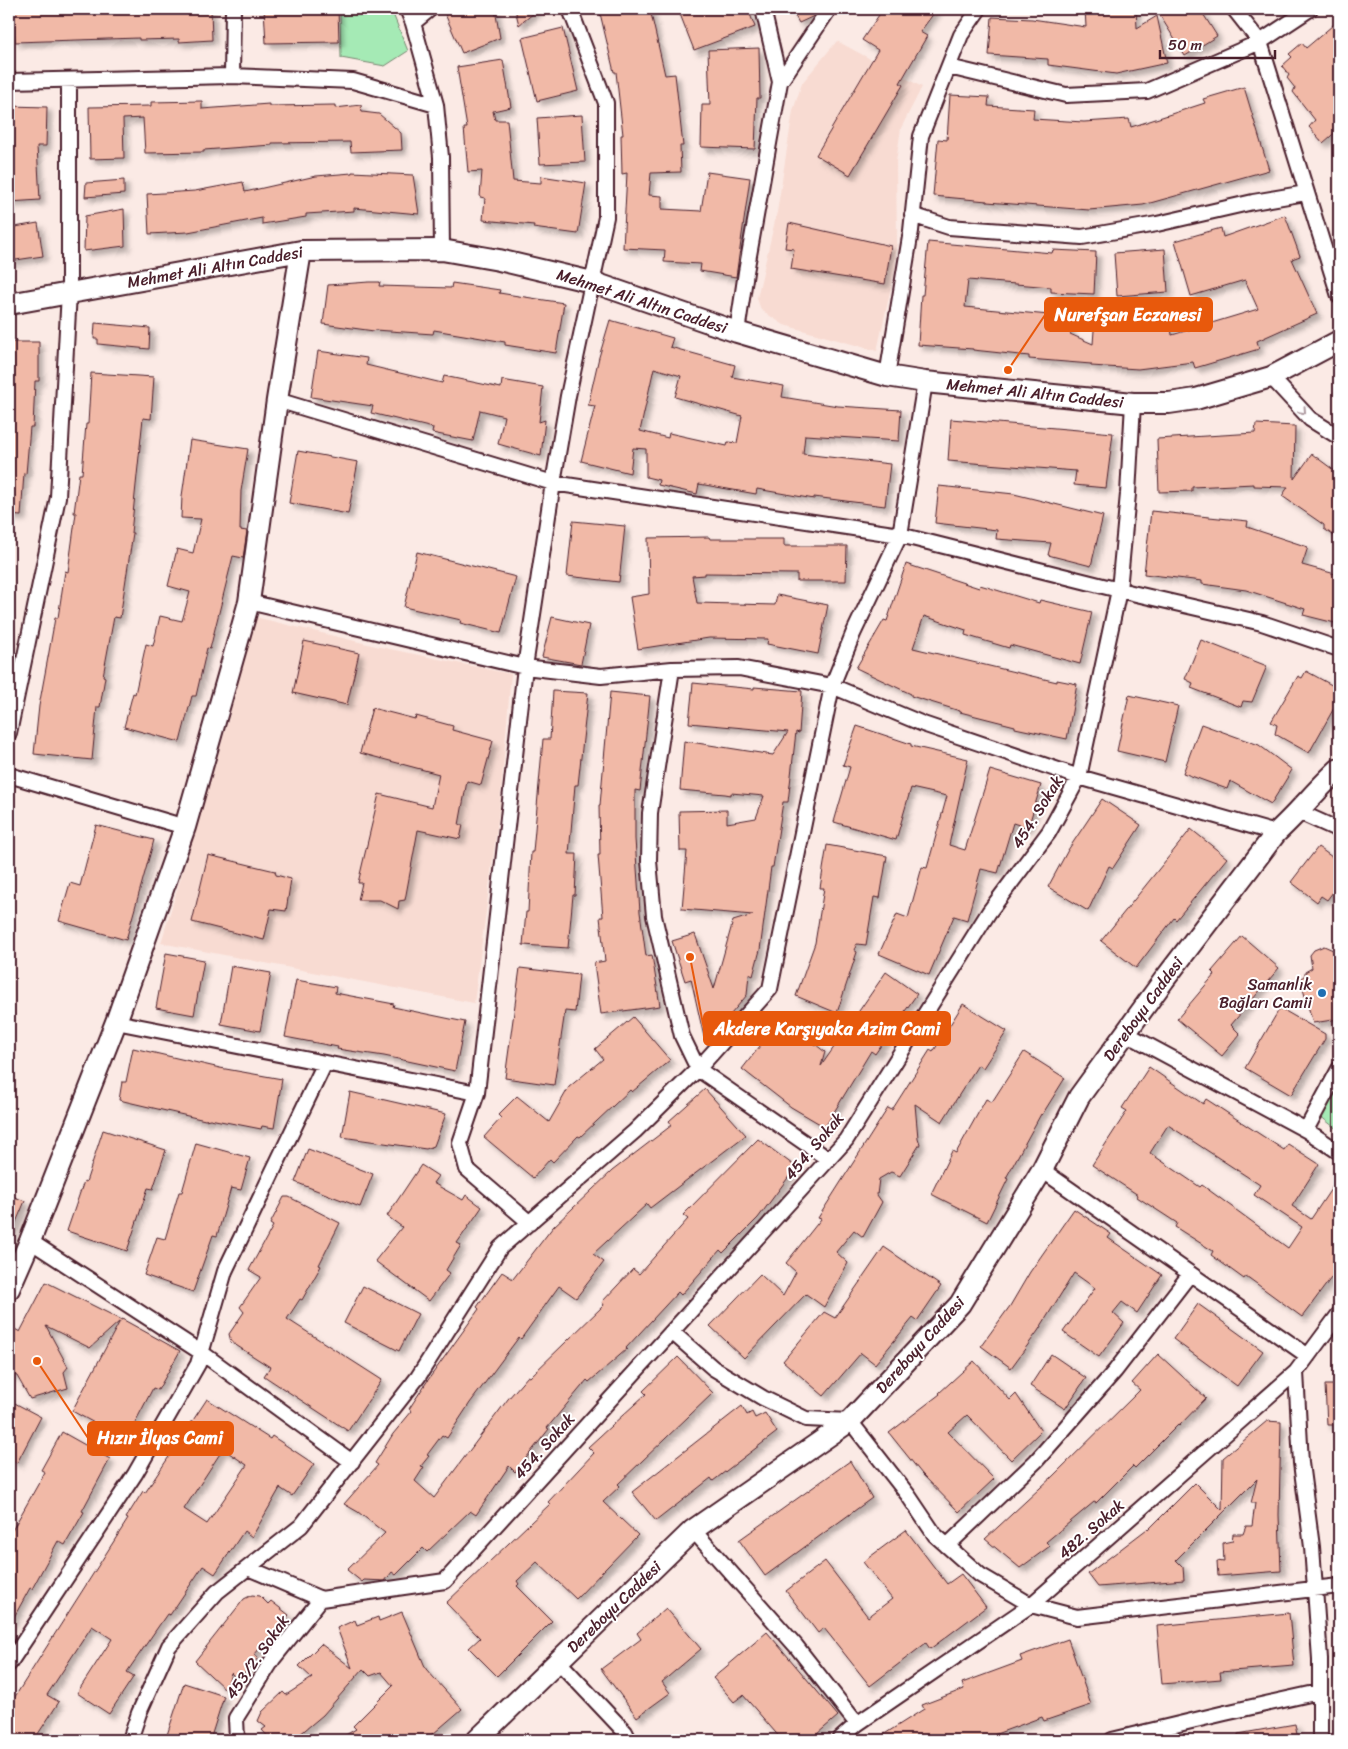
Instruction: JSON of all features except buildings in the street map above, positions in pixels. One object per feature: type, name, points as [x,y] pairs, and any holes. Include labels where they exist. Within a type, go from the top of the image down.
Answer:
[{"type":"street","points":[[232,76],[233,9]]},
{"type":"street","points":[[407,9],[413,23],[436,105],[441,157],[442,250]]},
{"type":"street","points":[[413,23],[430,9]]},
{"type":"street","points":[[530,1223],[467,1169],[460,1143],[477,1094],[525,667],[553,483],[568,396],[606,217],[606,103],[570,9]]},
{"type":"street","points":[[737,332],[780,82],[763,9]]},
{"type":"street","points":[[780,82],[829,9]]},
{"type":"street","points":[[887,376],[912,214],[921,136],[961,35],[979,9]]},
{"type":"street","points":[[1234,9],[1260,42],[1339,296]]},
{"type":"street","points":[[949,67],[1066,95],[1147,91],[1260,42],[1310,9]]},
{"type":"street","points":[[9,82],[232,76],[352,82],[436,105]]},
{"type":"street","points":[[9,733],[58,497],[69,292],[69,81]]},
{"type":"street","points":[[912,214],[949,227],[1082,237],[1157,224],[1253,202],[1306,193]]},
{"type":"street","name":"Mehmet Ali Altın Caddesi","points":[[9,304],[301,251],[442,250],[499,260],[592,282],[737,332],[887,376],[925,382],[1133,402],[1169,403],[1196,399],[1271,378],[1339,341]]},
{"type":"street","points":[[9,1289],[30,1241],[116,1022],[185,827],[248,602],[301,251]]},
{"type":"street","points":[[1271,378],[1310,419],[1339,438]]},
{"type":"street","points":[[130,1740],[139,1712],[169,1646],[217,1592],[301,1526],[418,1377],[500,1248],[635,1131],[698,1069],[770,989],[832,686],[853,634],[900,535],[925,382]]},
{"type":"street","points":[[278,400],[553,483],[900,535],[1119,590],[1262,623],[1339,649]]},
{"type":"street","name":"454. Sokak","points":[[321,1599],[444,1581],[846,1140],[989,912],[1049,832],[1079,777],[1119,590],[1128,494],[1133,402]]},
{"type":"street","points":[[248,602],[525,667],[601,676],[672,669],[739,668],[832,686],[923,724],[1079,777],[1276,832]]},
{"type":"street","points":[[672,669],[650,813],[649,861],[654,916],[682,1036],[698,1069],[828,1159]]},
{"type":"street","name":"Dereboyu Caddesi","points":[[477,1740],[693,1530],[850,1421],[960,1304],[1042,1170],[1079,1097],[1164,980],[1276,832],[1299,812],[1332,778],[1339,768]]},
{"type":"street","points":[[9,775],[185,827]]},
{"type":"street","points":[[1299,812],[1339,830]]},
{"type":"street","points":[[116,1022],[477,1094]]},
{"type":"street","points":[[1126,1033],[1306,1130],[1339,1152]]},
{"type":"street","points":[[9,1664],[135,1474],[198,1364],[226,1271],[325,1063]]},
{"type":"street","points":[[1306,1130],[1339,1069]]},
{"type":"street","points":[[1042,1170],[1308,1356]]},
{"type":"street","points":[[30,1241],[202,1353],[352,1462]]},
{"type":"street","points":[[947,1546],[1036,1461],[1115,1371],[1190,1274]]},
{"type":"street","name":"482. Sokak","points":[[839,1740],[857,1724],[1031,1605],[1296,1372],[1339,1314]]},
{"type":"street","points":[[672,1332],[713,1368],[763,1398],[806,1419],[850,1421],[908,1495],[935,1535],[980,1575],[1031,1605],[1077,1617],[1339,1586]]},
{"type":"street","points":[[1296,1372],[1301,1463],[1312,1547],[1320,1659],[1320,1740]]},
{"type":"street","points":[[693,1530],[796,1646],[857,1724]]},
{"type":"street","points":[[248,1568],[321,1599]]},
{"type":"street","name":"453/2. Sokak","points":[[237,1740],[236,1718],[273,1659],[321,1599]]},
{"type":"street","points":[[558,1661],[625,1732],[629,1740]]},
{"type":"street","points":[[1112,1740],[1225,1712],[1319,1692]]},
{"type":"shaded area","points":[[837,41],[922,87],[901,128],[896,162],[897,240],[895,269],[877,351],[784,325],[761,310],[757,298],[777,212],[793,111],[802,83]]},
{"type":"shaded area","points":[[255,617],[380,647],[511,674],[500,803],[474,1003],[161,943],[228,721]]},
{"type":"green space","points":[[340,9],[391,9],[408,51],[385,66],[341,58]]},
{"type":"green space","points":[[1339,1085],[1339,1131],[1320,1116]]},
{"type":"place","name":"Nurefşan Eczanesi","points":[[1008,370]]},
{"type":"place","name":"Akdere Karşıyaka Azim Cami","points":[[690,957]]},
{"type":"place","name":"Samanlık Bağları Camii","points":[[1322,993]]},
{"type":"place","name":"Hızır İlyas Cami","points":[[37,1361]]}]
